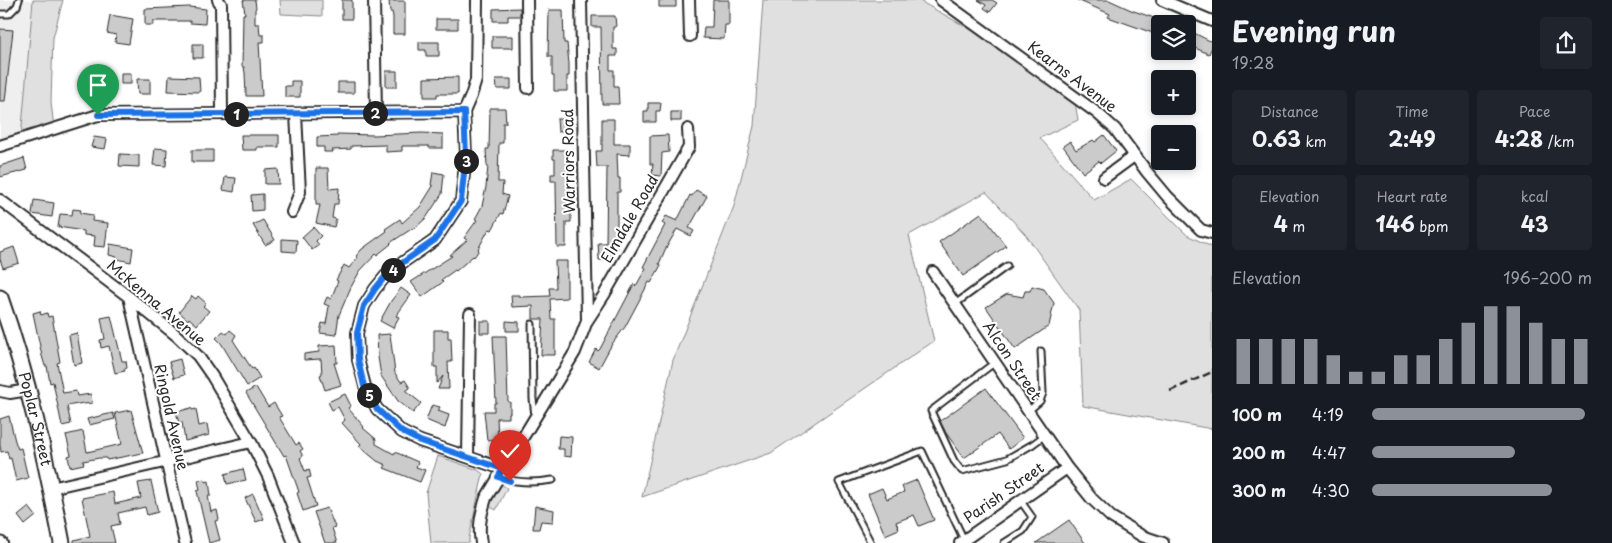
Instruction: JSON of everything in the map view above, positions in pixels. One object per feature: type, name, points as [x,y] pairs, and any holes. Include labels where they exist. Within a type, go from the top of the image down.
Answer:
[{"type":"main road","name":"Poplar Street","points":[[0,298],[16,343],[28,390],[62,543]]},
{"type":"street","points":[[218,0],[221,4],[222,114]]},
{"type":"street","points":[[374,0],[376,112]]},
{"type":"street","points":[[477,0],[476,80],[464,112],[466,155],[461,201],[435,240],[389,272],[375,289],[364,306],[357,333],[358,360],[364,386],[377,409],[402,432],[420,441],[468,457],[501,473]]},
{"type":"street","points":[[527,0],[528,88]]},
{"type":"street","name":"Warriors Road","points":[[581,0],[587,321]]},
{"type":"street","points":[[689,0],[690,36]]},
{"type":"street","name":"Kearns Avenue","points":[[941,0],[1097,113],[1115,129],[1134,156],[1167,196],[1201,230],[1212,233]]},
{"type":"street","points":[[1162,0],[1212,21]]},
{"type":"street","points":[[0,146],[98,115],[464,112]]},
{"type":"street","points":[[292,212],[300,192],[296,114]]},
{"type":"street","name":"Elmdale Road","points":[[587,321],[604,295],[689,147],[688,129]]},
{"type":"street","points":[[1104,178],[1134,156]]},
{"type":"street","name":"McKenna Avenue","points":[[0,200],[128,297],[176,335],[198,356],[251,442],[268,476],[294,543]]},
{"type":"street","name":"Alcon Street","points":[[933,272],[1066,468],[1092,499],[1104,511],[1141,540],[1163,543]]},
{"type":"street","name":"Ringold Avenue","points":[[128,297],[185,543]]},
{"type":"street","points":[[468,457],[470,314]]},
{"type":"street","points":[[481,543],[478,531],[486,498],[575,352],[587,321]]},
{"type":"street","points":[[0,391],[10,393],[28,390]]},
{"type":"street","points":[[51,488],[251,442]]},
{"type":"street","name":"Parish Street","points":[[962,542],[1066,468]]},
{"type":"lane","points":[[0,14],[10,14],[18,6],[18,0]]},
{"type":"lane","points":[[955,304],[1007,266]]},
{"type":"lane","points":[[532,324],[535,419]]},
{"type":"lane","points":[[1028,411],[1040,401],[1042,393],[1041,351]]},
{"type":"lane","points":[[995,362],[931,412],[954,461],[962,471],[1007,459],[1033,444],[1044,435]]},
{"type":"lane","points":[[871,543],[839,482],[922,452],[962,542]]},
{"type":"lane","points":[[501,473],[510,481],[542,482],[553,480]]},
{"type":"lane","points":[[1004,543],[1022,531],[1032,517],[1020,500]]},
{"type":"shaded area","points":[[0,0],[33,0],[33,6],[21,138],[0,146]]},
{"type":"shaded area","points":[[33,0],[63,0],[53,38],[51,102],[54,128],[21,138]]},
{"type":"shaded area","points":[[280,0],[322,0],[322,16],[281,14]]},
{"type":"shaded area","points":[[763,0],[918,0],[977,33],[1075,102],[1078,120],[1040,138],[1094,200],[1131,179],[1187,235],[1212,247],[1212,429],[1083,406],[1079,310],[1025,234],[986,192],[909,235],[934,341],[771,453],[642,497],[673,360],[734,206],[754,126]]},
{"type":"shaded area","points":[[438,456],[478,470],[483,474],[469,543],[431,543],[426,493]]},
{"type":"shaded area","points":[[501,484],[507,488],[496,510],[489,506]]},
{"type":"building","points":[[243,0],[255,0],[255,24],[259,24],[260,35],[264,35],[264,42],[259,42],[262,96],[246,96],[245,73],[244,67],[242,67],[243,14],[245,14]]},
{"type":"building","points":[[342,0],[352,0],[352,19],[342,19]]},
{"type":"building","points":[[659,0],[676,0],[676,7],[659,7]]},
{"type":"building","points":[[713,0],[729,0],[729,25],[725,25],[724,39],[703,38],[704,27],[712,27]]},
{"type":"building","points":[[978,0],[992,0],[997,3],[990,12],[984,8],[986,5]]},
{"type":"building","points":[[1077,0],[1109,0],[1151,17],[1151,32],[1108,17],[1110,14]]},
{"type":"building","points":[[389,1],[405,1],[405,34],[393,34],[393,17],[392,12],[390,12]]},
{"type":"building","points":[[189,7],[206,9],[205,24],[190,23],[190,21],[153,21],[153,25],[145,25],[145,9]]},
{"type":"building","points":[[520,8],[520,16],[508,16],[508,21],[493,21],[493,9]]},
{"type":"building","points":[[549,10],[563,10],[564,43],[567,43],[569,64],[567,91],[554,91],[552,57],[548,57]]},
{"type":"building","points":[[110,15],[133,19],[129,44],[115,42],[116,35],[107,33]]},
{"type":"building","points":[[592,16],[615,16],[616,27],[613,27],[613,49],[617,49],[617,56],[610,56],[610,70],[614,70],[614,86],[618,86],[619,104],[602,104],[601,27],[592,27]]},
{"type":"building","points":[[436,19],[458,19],[458,29],[436,29]]},
{"type":"building","points":[[0,29],[13,30],[5,101],[0,101]]},
{"type":"building","points":[[1196,34],[1212,42],[1209,54],[1196,48]]},
{"type":"building","points":[[492,36],[513,36],[513,48],[492,48]]},
{"type":"building","points":[[419,42],[439,42],[439,56],[426,56],[426,50],[419,50]]},
{"type":"building","points":[[193,44],[203,44],[203,58],[193,58]]},
{"type":"building","points":[[386,71],[397,71],[397,87],[386,87]]},
{"type":"building","points":[[121,73],[131,73],[131,84],[121,84]]},
{"type":"building","points":[[169,76],[199,77],[200,92],[168,91]]},
{"type":"building","points":[[458,77],[458,94],[437,94],[437,97],[424,97],[424,78]]},
{"type":"building","points":[[137,79],[150,79],[150,94],[138,94]]},
{"type":"building","points":[[496,79],[511,79],[511,89],[497,89]]},
{"type":"building","points":[[291,81],[300,81],[300,97],[285,97],[285,86],[291,86]]},
{"type":"building","points":[[338,82],[354,82],[354,93],[338,93]]},
{"type":"building","points":[[648,103],[661,103],[660,111],[656,111],[656,122],[644,122],[644,111],[648,111]]},
{"type":"building","points":[[490,108],[505,108],[506,123],[503,123],[503,143],[499,143],[498,182],[503,182],[502,194],[508,196],[503,214],[501,213],[492,230],[489,229],[474,257],[441,280],[443,282],[422,297],[411,282],[452,256],[450,255],[467,240],[464,238],[477,220],[475,219],[482,206],[486,187],[488,166],[486,149],[489,149]]},
{"type":"building","points":[[671,112],[681,112],[681,121],[671,121]]},
{"type":"building","points":[[557,119],[566,119],[566,131],[558,132]]},
{"type":"building","points":[[602,119],[614,119],[614,144],[630,144],[630,155],[617,154],[620,192],[617,192],[617,250],[613,250],[613,256],[607,256],[607,260],[599,260],[598,243],[606,243],[607,167],[597,167],[596,151],[602,151]]},
{"type":"building","points":[[338,134],[443,134],[443,148],[402,146],[402,151],[386,152],[386,145],[351,146],[351,149],[324,152],[324,147],[317,147],[317,137],[338,136]]},
{"type":"building","points":[[241,135],[279,135],[279,147],[257,147],[257,150],[242,150]]},
{"type":"building","points":[[668,135],[669,152],[662,153],[661,176],[652,175],[653,164],[650,164],[650,136]]},
{"type":"building","points":[[1104,135],[1116,151],[1101,163],[1099,161],[1083,173],[1063,146],[1070,141],[1076,150],[1093,140],[1095,142]]},
{"type":"building","points":[[94,137],[107,139],[105,149],[91,147]]},
{"type":"building","points":[[155,148],[167,149],[166,166],[153,165]]},
{"type":"building","points":[[192,150],[213,150],[213,162],[192,162]]},
{"type":"building","points":[[553,150],[567,150],[568,212],[571,212],[571,222],[566,222],[566,247],[557,247],[556,181],[551,181],[551,174],[555,174]]},
{"type":"building","points":[[120,154],[139,155],[139,167],[119,166]]},
{"type":"building","points":[[24,158],[27,170],[0,177],[0,166]]},
{"type":"building","points":[[316,168],[328,168],[329,189],[339,188],[338,204],[334,204],[332,218],[336,219],[334,227],[316,223],[320,205],[316,205]]},
{"type":"building","points":[[278,169],[279,184],[265,184],[265,170]]},
{"type":"building","points":[[433,172],[444,174],[442,194],[426,218],[414,229],[376,254],[360,271],[339,315],[336,335],[320,333],[322,323],[326,324],[329,306],[324,304],[327,297],[331,299],[338,281],[336,280],[344,265],[349,268],[362,249],[387,231],[385,229],[400,219],[402,223],[420,207],[433,186],[431,185]]},
{"type":"building","points":[[225,177],[236,178],[234,192],[223,190]]},
{"type":"building","points":[[696,190],[707,196],[689,228],[694,231],[691,236],[677,229],[665,250],[659,264],[661,265],[651,283],[649,282],[625,327],[612,344],[599,368],[589,362],[596,349],[598,351],[600,349],[634,284],[636,286],[646,268],[643,267],[665,225],[662,223],[666,216],[677,221],[690,195],[692,196]]},
{"type":"building","points":[[263,194],[263,210],[252,211],[251,195]]},
{"type":"building","points":[[34,200],[54,203],[52,217],[32,214]]},
{"type":"building","points":[[73,209],[81,210],[80,213],[93,215],[92,221],[108,223],[105,247],[94,246],[95,236],[84,235],[84,231],[58,227],[60,214],[72,215]]},
{"type":"building","points":[[981,213],[1006,246],[963,276],[939,242]]},
{"type":"building","points":[[263,220],[275,240],[265,245],[253,225]]},
{"type":"building","points":[[313,227],[321,236],[316,241],[319,245],[312,250],[302,237]]},
{"type":"building","points":[[282,239],[297,240],[296,252],[282,251]]},
{"type":"building","points":[[110,244],[133,248],[131,262],[109,255]]},
{"type":"building","points":[[14,247],[19,263],[3,268],[0,252]]},
{"type":"building","points":[[555,261],[567,261],[567,298],[550,299],[551,319],[555,319],[555,355],[541,355],[543,319],[533,319],[533,306],[512,307],[511,295],[520,295],[520,297],[550,296],[549,288],[556,288]]},
{"type":"building","points":[[1032,286],[1044,289],[1054,303],[1049,326],[1015,349],[986,307],[1007,294],[1023,297],[1025,291],[1030,291]]},
{"type":"building","points":[[401,288],[411,295],[396,316],[399,317],[393,328],[380,321]]},
{"type":"building","points":[[192,296],[196,299],[198,296],[206,303],[203,306],[209,311],[197,325],[179,312]]},
{"type":"building","points":[[40,311],[41,315],[47,313],[48,317],[52,316],[60,362],[57,363],[63,393],[76,391],[77,396],[91,394],[92,403],[67,406],[71,424],[62,426],[53,382],[50,383],[47,366],[45,366],[42,356],[33,313]]},
{"type":"building","points":[[111,316],[122,361],[126,361],[127,368],[124,369],[125,371],[115,373],[109,346],[101,348],[100,340],[105,339],[101,318]]},
{"type":"building","points":[[480,321],[490,321],[490,333],[480,333]]},
{"type":"building","points":[[506,321],[519,322],[519,331],[506,331]]},
{"type":"building","points":[[230,330],[236,335],[233,340],[260,378],[247,386],[216,338],[223,331],[227,334]]},
{"type":"building","points":[[434,330],[448,330],[448,338],[451,338],[452,362],[448,362],[449,389],[438,389],[443,376],[437,383],[437,367],[434,367]]},
{"type":"building","points":[[77,333],[82,363],[74,365],[69,335]]},
{"type":"building","points":[[390,334],[395,373],[401,382],[405,380],[410,388],[406,391],[421,403],[413,413],[398,401],[381,376],[377,335]]},
{"type":"building","points":[[493,336],[506,336],[510,413],[509,418],[497,418],[498,439],[487,440],[484,411],[494,411],[494,403],[496,403]]},
{"type":"building","points":[[336,345],[337,363],[334,363],[341,385],[325,390],[320,375],[322,374],[321,359],[304,360],[304,354],[319,352],[319,346]]},
{"type":"building","points":[[180,359],[184,375],[174,378],[169,362]]},
{"type":"building","points":[[256,387],[268,407],[274,403],[282,416],[279,417],[296,445],[299,443],[303,449],[300,451],[303,456],[300,458],[305,471],[309,469],[311,477],[307,478],[316,506],[303,511],[297,493],[299,492],[286,455],[284,456],[246,393]]},
{"type":"building","points":[[986,388],[1023,438],[1009,449],[998,434],[964,458],[940,421]]},
{"type":"building","points":[[345,394],[351,406],[348,408],[363,428],[376,439],[376,444],[394,454],[395,452],[418,462],[416,467],[425,470],[420,482],[384,468],[386,465],[377,461],[359,446],[361,444],[342,423],[345,420],[338,407],[332,410],[328,402]]},
{"type":"building","points":[[432,405],[440,407],[438,411],[449,415],[445,428],[426,420]]},
{"type":"building","points":[[191,408],[192,410],[196,409],[199,426],[207,424],[209,435],[185,441],[182,422],[179,423],[176,412]]},
{"type":"building","points":[[131,410],[143,453],[107,460],[106,458],[99,458],[83,461],[84,464],[70,467],[68,456],[71,455],[66,435],[83,431],[87,452],[122,444],[115,413]]},
{"type":"building","points":[[113,413],[115,419],[89,425],[87,419]]},
{"type":"building","points":[[9,416],[18,449],[21,448],[28,478],[16,481],[11,458],[9,459],[7,451],[1,452],[0,445],[0,419]]},
{"type":"building","points":[[559,436],[572,437],[571,457],[564,456],[564,449],[558,449]]},
{"type":"building","points":[[243,469],[246,480],[227,484],[225,474]]},
{"type":"building","points":[[205,479],[205,482],[209,481],[211,496],[208,496],[211,512],[217,510],[219,520],[215,521],[220,540],[209,543],[197,491],[200,490],[198,480]]},
{"type":"building","points":[[917,480],[934,520],[919,526],[914,515],[896,522],[899,529],[885,535],[868,494],[882,488],[887,499],[904,492],[902,486]]},
{"type":"building","points":[[151,481],[158,512],[147,515],[145,507],[118,513],[120,524],[111,526],[115,543],[74,543],[74,540],[90,536],[82,498],[113,492],[115,504],[141,498],[138,483]]},
{"type":"building","points":[[253,494],[264,519],[256,522],[245,498]]},
{"type":"building","points":[[535,506],[554,510],[553,522],[541,521],[539,529],[533,529]]},
{"type":"building","points":[[29,507],[36,516],[25,525],[18,516]]},
{"type":"building","points":[[327,508],[335,527],[332,528],[337,543],[325,543],[314,512]]},
{"type":"building","points":[[1069,520],[1085,543],[1036,543]]},
{"type":"railway","points":[[1170,391],[1212,372]]},
{"type":"route","points":[[98,115],[464,112],[466,155],[461,201],[435,240],[389,272],[375,289],[364,306],[357,333],[358,360],[364,386],[377,409],[402,432],[420,441],[503,469],[498,477],[510,481]]}]
